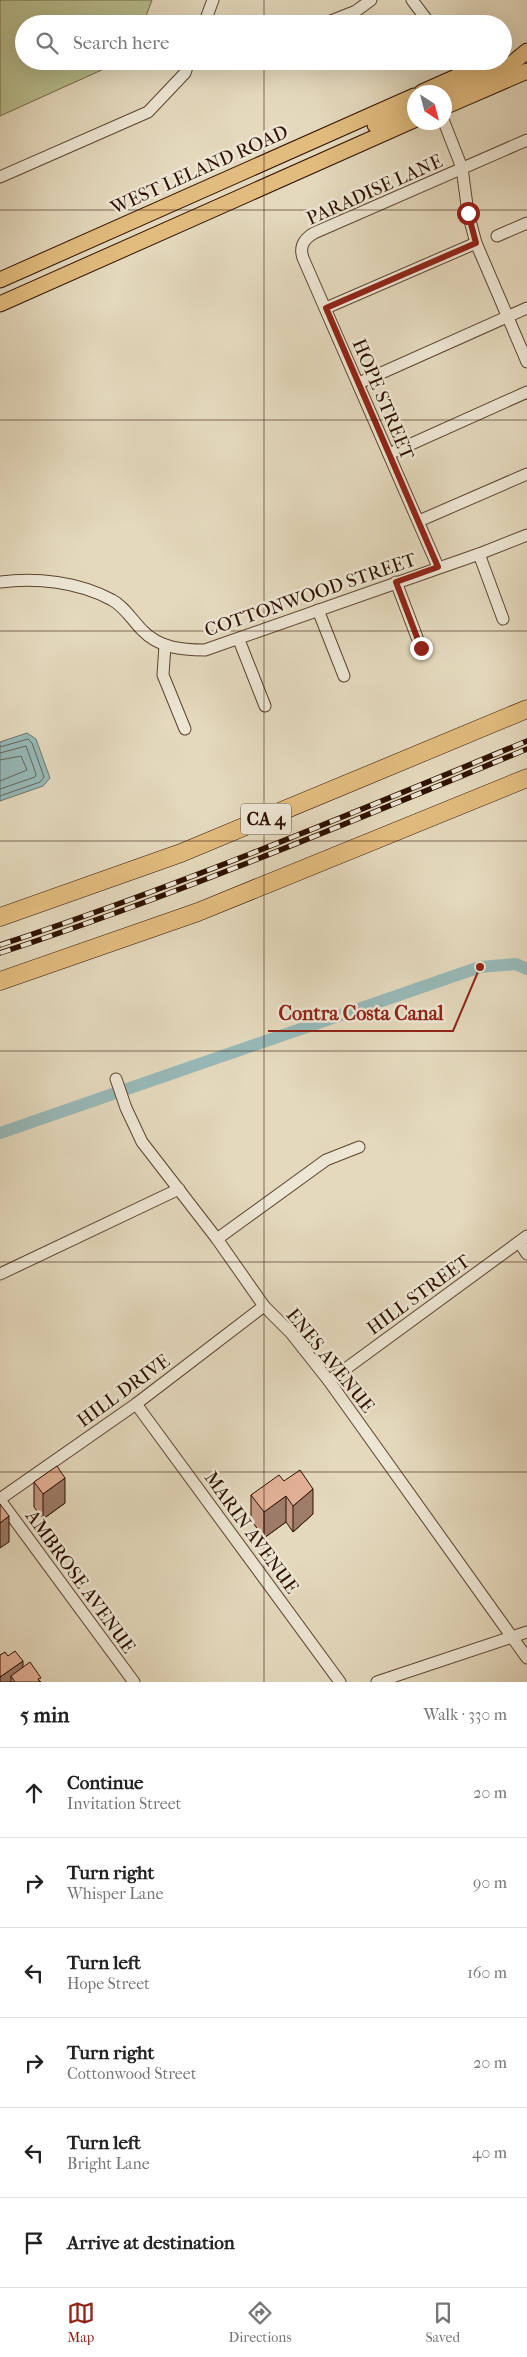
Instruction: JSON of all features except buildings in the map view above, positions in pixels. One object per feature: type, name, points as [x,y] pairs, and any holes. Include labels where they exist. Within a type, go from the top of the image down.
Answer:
[{"type":"highway","name":"CA 4","points":[[0,917],[181,853],[527,709]]},
{"type":"highway","points":[[0,981],[198,912],[527,778]]},
{"type":"main road","points":[[512,52],[527,46]]},
{"type":"main road","points":[[512,63],[527,51]]},
{"type":"main road","points":[[433,85],[456,70]]},
{"type":"main road","points":[[452,92],[499,70]]},
{"type":"main road","points":[[452,104],[527,71]]},
{"type":"main road","name":"WEST LELAND ROAD","points":[[0,280],[407,99]]},
{"type":"main road","points":[[337,130],[371,126],[407,111]]},
{"type":"main road","points":[[0,304],[407,123]]},
{"type":"street","points":[[207,15],[213,0]]},
{"type":"street","points":[[346,15],[356,11],[371,0]]},
{"type":"street","points":[[412,0],[423,15]]},
{"type":"street","points":[[0,177],[148,112],[185,70]]},
{"type":"street","points":[[447,130],[462,168],[468,213],[476,243],[527,362]]},
{"type":"street","name":"PARADISE LANE","points":[[302,244],[314,233],[527,140]]},
{"type":"street","points":[[497,236],[527,223]]},
{"type":"street","points":[[326,308],[476,243]]},
{"type":"street","name":"HOPE STREET","points":[[302,244],[303,258],[359,382],[438,567]]},
{"type":"street","points":[[359,382],[527,308]]},
{"type":"street","points":[[389,454],[527,392]]},
{"type":"street","points":[[419,521],[527,474]]},
{"type":"street","name":"COTTONWOOD STREET","points":[[0,582],[22,579],[76,586],[113,600],[143,631],[165,645],[180,650],[205,650],[239,640],[527,535]]},
{"type":"street","points":[[479,554],[503,619]]},
{"type":"street","points":[[396,582],[421,648]]},
{"type":"street","points":[[318,610],[344,676]]},
{"type":"street","points":[[239,640],[265,706]]},
{"type":"street","points":[[165,645],[163,675],[186,729]]},
{"type":"street","name":"ENES AVENUE","points":[[116,1079],[126,1108],[142,1142],[217,1239],[264,1306],[291,1333],[329,1381],[527,1658]]},
{"type":"street","points":[[217,1239],[326,1160],[359,1147]]},
{"type":"street","points":[[0,1274],[178,1189]]},
{"type":"street","points":[[523,1239],[527,1254]]},
{"type":"street","name":"HILL STREET","points":[[329,1381],[523,1239]]},
{"type":"street","name":"HILL DRIVE","points":[[0,1499],[136,1404],[264,1306]]},
{"type":"street","name":"MARIN AVENUE","points":[[136,1404],[340,1682]]},
{"type":"street","name":"AMBROSE AVENUE","points":[[0,1499],[134,1682]]},
{"type":"street","points":[[377,1682],[527,1632]]},
{"type":"green space","points":[[0,0],[152,0],[146,15],[15,15],[15,70],[102,70],[0,116]]},
{"type":"water","points":[[27,733],[36,739],[50,778],[43,786],[0,801],[0,742]]},
{"type":"waterway","points":[[0,1133],[480,967],[516,964],[527,969]]},
{"type":"railway","points":[[0,945],[200,874],[527,741]]},
{"type":"railway","points":[[0,953],[200,882],[527,749]]},
{"type":"place","name":"Contra Costa Canal","points":[[480,967]]},
{"type":"route","points":[[421,648],[396,582],[438,567],[326,308],[476,243],[468,213]]}]
